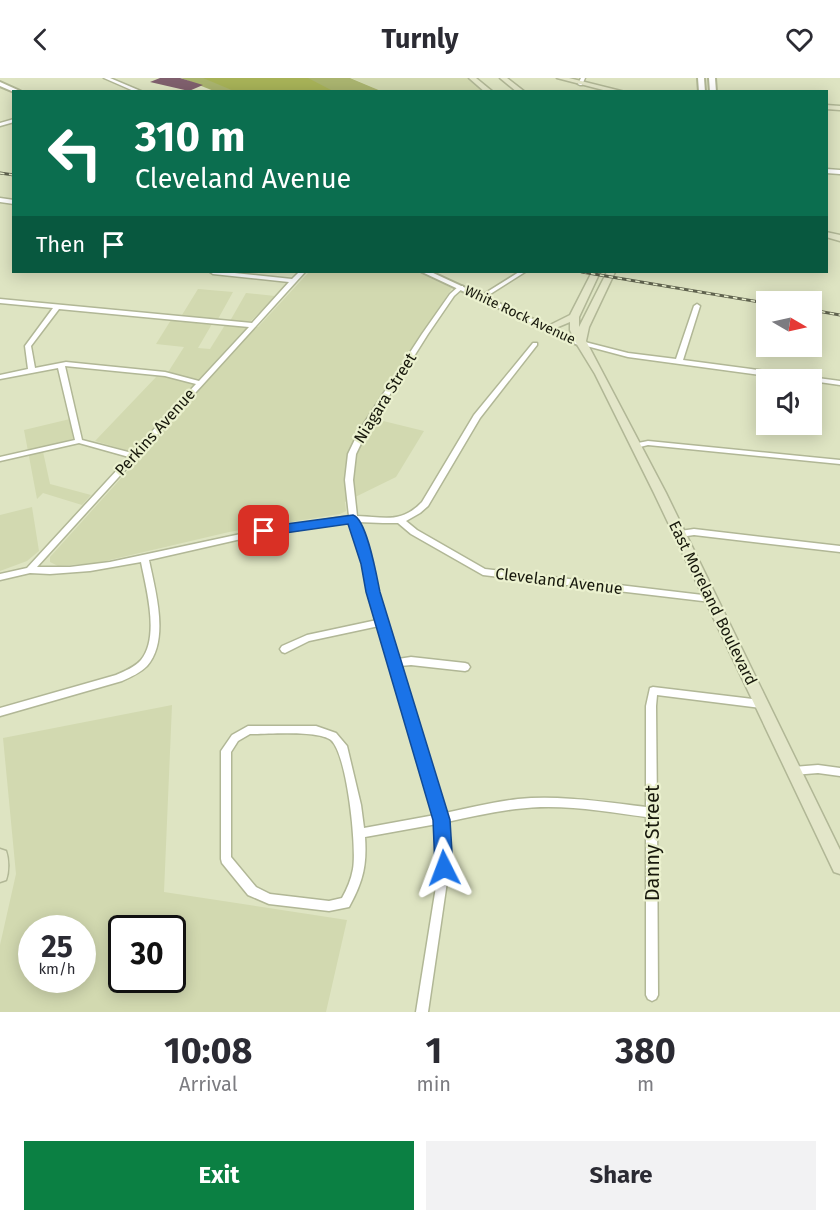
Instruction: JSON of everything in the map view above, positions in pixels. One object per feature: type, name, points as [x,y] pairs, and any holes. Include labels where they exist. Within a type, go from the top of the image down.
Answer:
[{"type":"main road","points":[[472,78],[487,90]]},
{"type":"main road","points":[[503,78],[519,90]]},
{"type":"main road","points":[[560,78],[615,90]]},
{"type":"main road","points":[[551,327],[574,317],[596,273]]},
{"type":"main road","points":[[581,343],[584,327],[610,273]]},
{"type":"main road","points":[[586,293],[599,296]]},
{"type":"main road","name":"East Moreland Boulevard","points":[[574,317],[575,330],[581,343],[600,374],[680,534],[840,867]]},
{"type":"main road","points":[[0,856],[0,875]]},
{"type":"street","points":[[106,78],[136,90]]},
{"type":"street","points":[[701,85],[712,85]]},
{"type":"street","points":[[250,273],[293,282]]},
{"type":"street","name":"Perkins Avenue","points":[[30,570],[301,273]]},
{"type":"street","name":"White Rock Avenue","points":[[428,273],[551,327],[581,343]]},
{"type":"street","points":[[482,297],[520,273]]},
{"type":"street","name":"Niagara Street","points":[[422,1012],[444,868],[442,820],[373,592],[368,564],[353,519],[348,480],[350,461],[356,444],[425,334],[452,295],[461,287]]},
{"type":"street","points":[[0,301],[252,325]]},
{"type":"street","points":[[32,370],[28,345],[58,306]]},
{"type":"street","points":[[679,362],[697,306]]},
{"type":"street","points":[[581,343],[628,355],[840,383]]},
{"type":"street","points":[[0,577],[30,570],[64,572],[145,559],[264,531],[353,519],[401,521],[413,517],[425,504],[477,417],[536,344]]},
{"type":"street","points":[[61,365],[79,441]]},
{"type":"street","points":[[0,377],[61,365],[165,374],[200,383]]},
{"type":"street","points":[[0,459],[79,441],[133,456]]},
{"type":"street","points":[[636,446],[648,443],[840,462]]},
{"type":"street","name":"Cleveland Avenue","points":[[401,521],[414,532],[483,572],[711,599]]},
{"type":"street","points":[[680,534],[694,532],[840,549]]},
{"type":"street","points":[[0,712],[119,678],[136,670],[147,660],[153,647],[155,632],[145,559]]},
{"type":"street","points":[[285,649],[307,638],[382,622]]},
{"type":"street","points":[[395,663],[411,662],[465,667]]},
{"type":"street","name":"Danny Street","points":[[652,995],[651,706],[653,691],[761,704]]},
{"type":"street","points":[[248,730],[316,730],[333,736],[342,746],[361,833],[355,890],[345,903],[329,906],[269,899],[252,891],[226,859],[226,751],[235,738],[248,730]]},
{"type":"street","points":[[793,771],[811,769],[840,772]]},
{"type":"street","points":[[361,833],[442,820],[517,804],[543,802],[574,802],[652,813]]},
{"type":"shaded area","points":[[181,78],[350,78],[379,90],[211,90]]},
{"type":"shaded area","points":[[203,78],[308,78],[331,90],[232,90]]},
{"type":"shaded area","points":[[351,78],[469,78],[485,90],[379,90]]},
{"type":"shaded area","points":[[308,273],[419,273],[452,288],[367,417],[424,431],[396,477],[345,502],[346,511],[340,514],[229,532],[97,563],[58,566],[50,562],[50,557],[142,455],[95,441],[157,376],[165,377],[184,347],[156,344],[171,320],[212,324],[198,348],[210,349],[225,325],[258,327]]},
{"type":"shaded area","points":[[198,289],[233,292],[218,319],[182,315]]},
{"type":"shaded area","points":[[246,293],[275,296],[251,321],[230,321]]},
{"type":"shaded area","points":[[70,419],[73,439],[42,447],[50,484],[91,495],[82,505],[43,493],[37,499],[24,430]]},
{"type":"shaded area","points":[[32,507],[39,551],[27,561],[0,571],[0,515]]},
{"type":"shaded area","points":[[172,705],[164,892],[347,920],[326,1012],[0,1012],[0,945],[16,874],[3,738]]},
{"type":"building","points":[[160,78],[180,78],[203,85],[185,90],[150,82]]},
{"type":"railway","points":[[0,173],[12,175]]},
{"type":"railway","points":[[588,273],[756,301]]},
{"type":"railway","points":[[822,312],[840,315]]},
{"type":"route","points":[[264,531],[353,519],[442,820],[444,868]]}]
